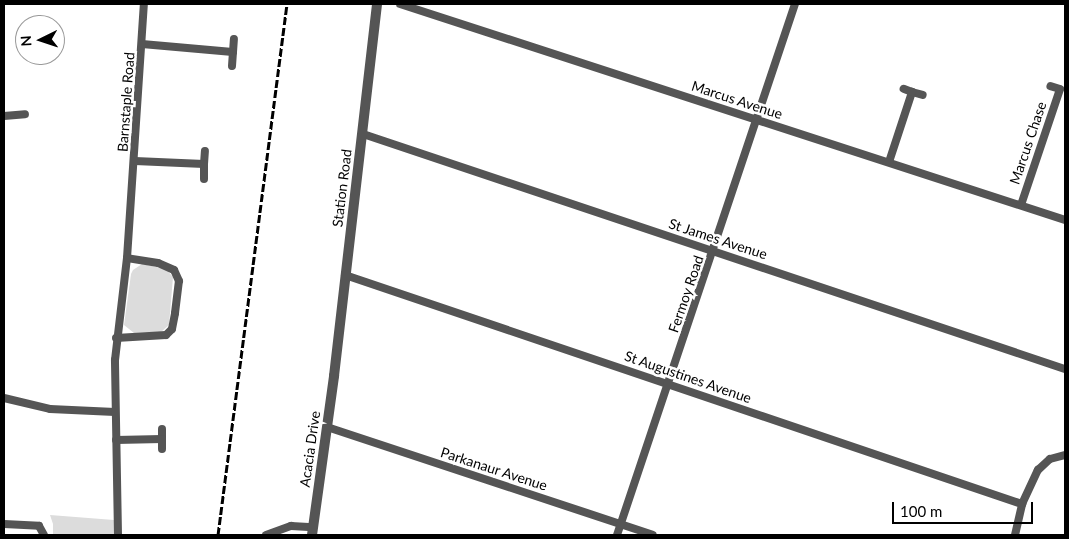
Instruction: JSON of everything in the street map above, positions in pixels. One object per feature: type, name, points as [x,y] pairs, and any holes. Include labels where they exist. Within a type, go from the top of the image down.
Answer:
[{"type":"street","name":"Barnstaple Road","points":[[118,535],[115,412],[116,338],[127,258],[135,161],[144,4]]},
{"type":"street","name":"Station Road","points":[[334,376],[363,134],[376,4]]},
{"type":"street","name":"Marcus Avenue","points":[[400,4],[1065,220]]},
{"type":"street","name":"Fermoy Road","points":[[618,535],[758,120],[794,4]]},
{"type":"street","points":[[232,66],[234,39]]},
{"type":"street","name":"Barnstaple Road","points":[[142,44],[233,52]]},
{"type":"street","name":"Marcus Chase","points":[[1021,205],[1062,90],[1050,86]]},
{"type":"street","points":[[904,89],[923,95]]},
{"type":"street","points":[[889,162],[912,92]]},
{"type":"street","points":[[4,116],[25,114]]},
{"type":"street","name":"St James Avenue","points":[[363,134],[1065,369]]},
{"type":"street","points":[[204,179],[205,151]]},
{"type":"street","name":"Barnstaple Road","points":[[135,161],[204,164]]},
{"type":"street","points":[[116,338],[166,335],[172,328],[175,313],[179,281],[174,270],[158,263],[127,258]]},
{"type":"street","name":"St Augustines Avenue","points":[[346,275],[1022,504]]},
{"type":"street","name":"Acacia Drive","points":[[266,535],[291,526],[313,531],[334,376]]},
{"type":"street","points":[[4,398],[50,408],[115,412]]},
{"type":"street","name":"Parkanaur Avenue","points":[[327,427],[653,535]]},
{"type":"street","points":[[162,429],[162,449]]},
{"type":"street","points":[[116,440],[162,439]]},
{"type":"street","points":[[1015,535],[1022,504],[1033,478],[1043,464],[1065,455]]},
{"type":"street","points":[[4,524],[38,526],[44,535]]},
{"type":"shaded area","points":[[142,264],[166,269],[173,277],[169,325],[161,332],[134,333],[124,325],[131,274],[133,270]]},
{"type":"shaded area","points":[[50,515],[114,520],[114,535],[53,535],[53,524]]},
{"type":"railway","points":[[218,535],[287,4]]}]
